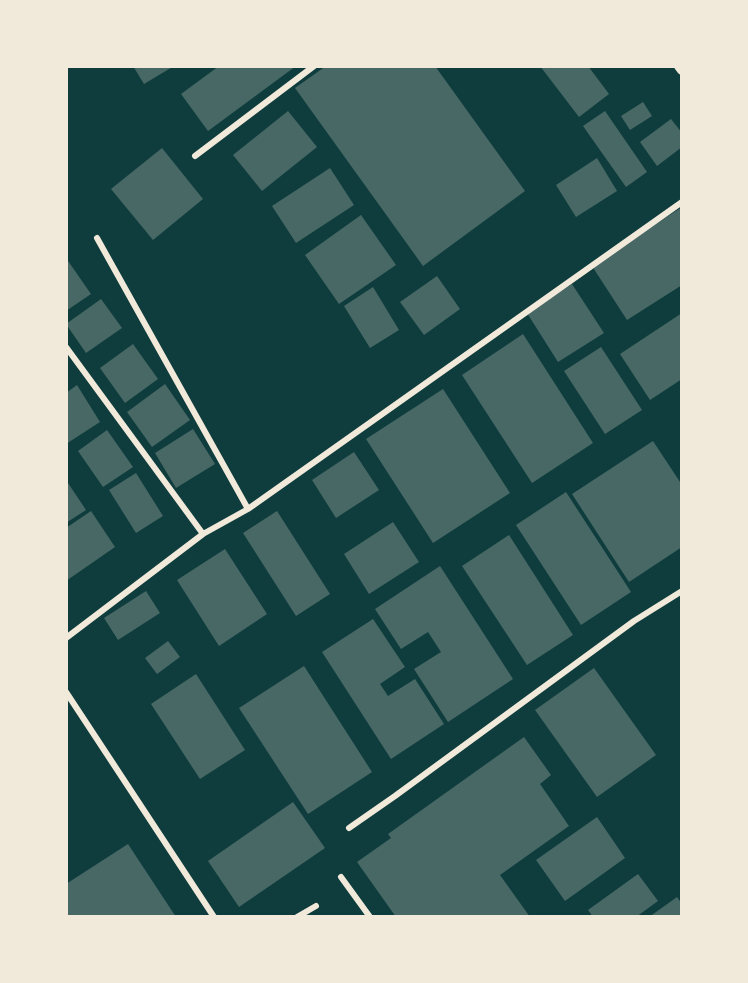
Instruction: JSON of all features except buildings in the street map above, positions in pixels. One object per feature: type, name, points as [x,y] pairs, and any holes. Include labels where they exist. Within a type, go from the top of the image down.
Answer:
[{"type":"street","points":[[195,156],[314,66]]},
{"type":"street","points":[[679,66],[682,70]]},
{"type":"street","points":[[66,638],[203,534],[248,509],[682,202]]},
{"type":"street","points":[[97,238],[248,509]]},
{"type":"street","points":[[66,346],[203,534]]},
{"type":"street","points":[[349,828],[634,621],[682,591]]},
{"type":"street","points":[[66,692],[214,917]]},
{"type":"street","points":[[341,877],[370,917]]},
{"type":"street","points":[[297,917],[316,906]]}]
